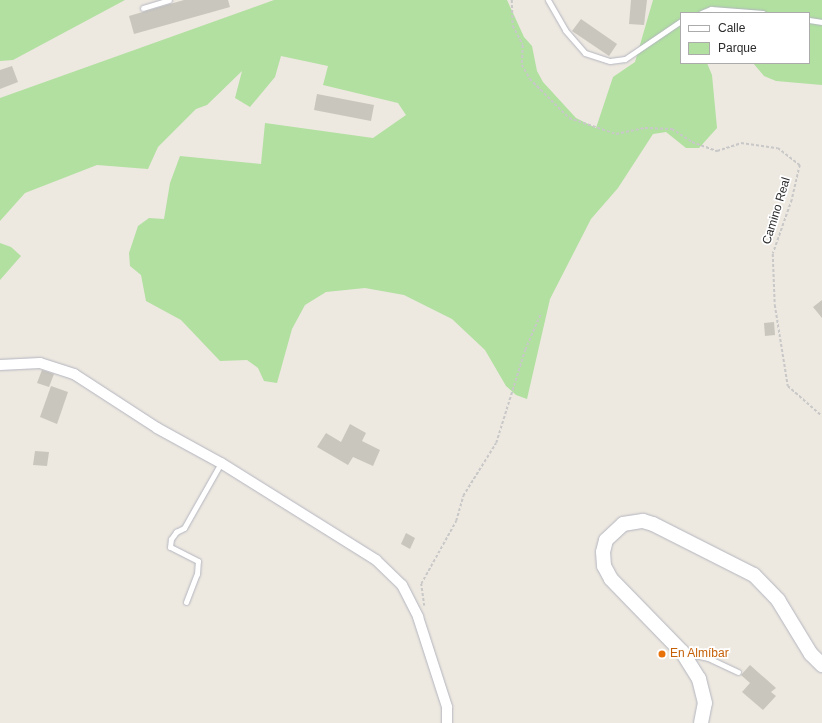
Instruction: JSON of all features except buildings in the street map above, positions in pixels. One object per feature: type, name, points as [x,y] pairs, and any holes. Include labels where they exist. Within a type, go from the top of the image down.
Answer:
[{"type":"main road","points":[[700,723],[705,703],[699,679],[682,652],[607,573],[603,559],[604,545],[612,532],[623,524],[643,521],[653,524],[754,575],[778,600],[811,654],[822,666]]},
{"type":"street","points":[[0,365],[40,363],[74,374],[157,428],[221,463],[376,560],[402,586],[418,617],[434,661],[447,707],[447,723]]},
{"type":"lane","points":[[143,8],[169,0]]},
{"type":"lane","points":[[548,0],[565,30],[585,53],[610,62],[625,59],[680,22]]},
{"type":"lane","points":[[704,12],[711,9],[750,12]]},
{"type":"lane","points":[[810,20],[822,22]]},
{"type":"lane","points":[[186,602],[197,574],[198,561],[170,547],[171,539],[176,532],[184,528],[221,463]]},
{"type":"lane","points":[[682,652],[713,660],[738,672]]},
{"type":"path","name":"Camino Real","points":[[512,0],[513,26],[523,46],[522,65],[530,79],[569,118],[616,134],[645,128],[672,129],[692,142],[717,151],[741,143],[778,148],[800,165],[792,200],[773,254],[775,305],[788,386],[822,416]]},
{"type":"path","points":[[425,613],[421,584],[456,521],[462,496],[496,443],[525,350],[541,313]]},
{"type":"green space","points":[[0,0],[125,0],[13,60],[0,61]]},
{"type":"green space","points":[[274,0],[507,0],[524,37],[532,46],[537,71],[543,82],[576,118],[596,128],[613,77],[635,62],[653,0],[822,0],[822,85],[776,81],[764,76],[754,64],[810,64],[810,12],[680,12],[680,64],[707,64],[712,75],[717,128],[699,148],[686,148],[666,132],[653,134],[618,188],[591,219],[550,299],[527,399],[516,395],[506,386],[485,350],[452,319],[404,295],[365,288],[326,292],[305,305],[292,329],[277,383],[264,381],[258,368],[247,360],[220,361],[181,320],[146,301],[141,275],[130,266],[129,253],[138,226],[149,218],[164,219],[170,183],[180,156],[261,164],[265,123],[373,138],[406,115],[398,103],[323,85],[328,66],[281,56],[275,77],[250,107],[235,98],[242,71],[207,105],[196,109],[158,147],[148,169],[97,165],[25,193],[0,221],[0,98]]},
{"type":"green space","points":[[0,243],[11,247],[21,256],[0,280]]},
{"type":"place","name":"En Almíbar","points":[[662,654]]}]
